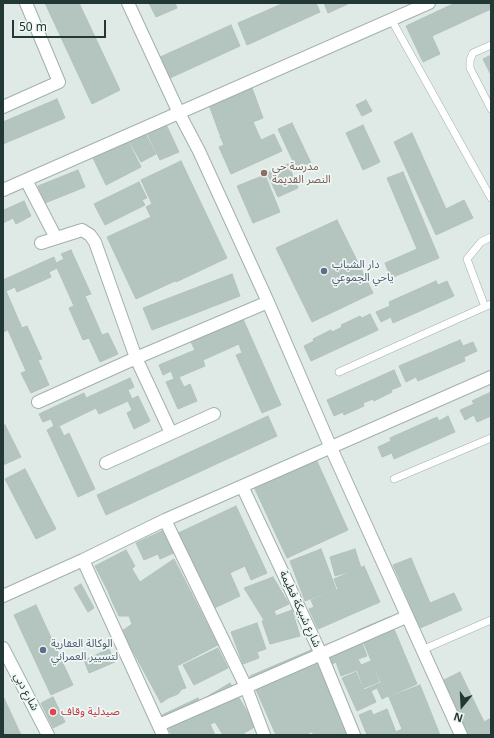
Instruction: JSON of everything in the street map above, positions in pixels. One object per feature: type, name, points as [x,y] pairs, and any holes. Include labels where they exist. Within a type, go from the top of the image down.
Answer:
[{"type":"street","points":[[3,107],[59,82],[26,3]]},
{"type":"street","points":[[128,3],[268,302],[406,617],[461,735]]},
{"type":"street","points":[[3,190],[429,3]]},
{"type":"street","points":[[26,180],[56,238]]},
{"type":"street","points":[[41,243],[82,230],[90,235],[94,242],[136,358],[171,433]]},
{"type":"street","points":[[38,402],[136,358],[268,302]]},
{"type":"street","points":[[3,596],[83,560],[165,520],[491,377]]},
{"type":"street","points":[[106,463],[214,414]]},
{"type":"street","name":"شارع شبيكة فطيمة","points":[[242,486],[321,654],[354,735]]},
{"type":"street","points":[[165,520],[246,688],[264,735]]},
{"type":"street","points":[[83,560],[161,730],[246,688],[406,617]]},
{"type":"street","name":"شارع دبي","points":[[3,648],[48,735]]},
{"type":"lane","points":[[392,19],[491,198]]},
{"type":"lane","points":[[491,45],[473,53],[470,60],[470,68],[491,109]]},
{"type":"lane","points":[[339,372],[488,305],[467,259],[481,242],[491,237]]},
{"type":"lane","points":[[394,479],[491,438]]},
{"type":"lane","points":[[422,650],[491,620]]},
{"type":"building","points":[[45,3],[79,3],[120,90],[92,104]]},
{"type":"building","points":[[149,3],[175,3],[177,8],[156,17]]},
{"type":"building","points":[[284,3],[316,3],[320,12],[247,45],[238,23]]},
{"type":"building","points":[[324,3],[350,3],[328,13]]},
{"type":"building","points":[[455,3],[491,3],[491,9],[432,36],[440,54],[423,62],[406,26]]},
{"type":"building","points":[[231,25],[240,46],[168,79],[158,58]]},
{"type":"building","points":[[491,55],[491,75],[483,59]]},
{"type":"building","points":[[252,88],[263,118],[220,135],[209,105]]},
{"type":"building","points":[[57,99],[65,118],[3,144],[3,122]]},
{"type":"building","points":[[366,100],[372,111],[362,116],[356,105]]},
{"type":"building","points":[[164,120],[179,152],[160,160],[145,129]]},
{"type":"building","points":[[253,122],[261,140],[274,134],[282,151],[231,174],[219,147],[224,145],[220,136]]},
{"type":"building","points":[[292,123],[311,163],[297,170],[278,129]]},
{"type":"building","points":[[363,125],[380,162],[363,170],[346,133]]},
{"type":"building","points":[[144,131],[156,154],[141,162],[128,139]]},
{"type":"building","points":[[412,133],[446,209],[464,200],[473,218],[436,235],[394,142]]},
{"type":"building","points":[[127,139],[141,167],[106,185],[92,156]]},
{"type":"building","points":[[181,161],[227,258],[136,299],[107,237],[151,217],[146,207],[152,204],[141,180]]},
{"type":"building","points":[[288,164],[298,188],[278,197],[267,173]]},
{"type":"building","points":[[78,170],[85,187],[45,203],[38,186]]},
{"type":"building","points":[[403,172],[439,258],[391,278],[385,263],[417,249],[387,178]]},
{"type":"building","points":[[265,175],[280,212],[253,223],[237,186]]},
{"type":"building","points":[[139,182],[147,198],[142,200],[145,205],[105,225],[94,204]]},
{"type":"building","points":[[24,201],[31,216],[16,224],[13,218],[3,223],[3,208],[4,210]]},
{"type":"building","name":"دار الشباب ياحي الجموعي","points":[[337,220],[373,293],[312,322],[276,248]]},
{"type":"building","points":[[71,250],[91,294],[85,296],[102,335],[108,333],[118,354],[100,362],[89,338],[83,340],[69,308],[74,306],[57,268],[49,272],[51,277],[17,292],[15,287],[6,291],[22,328],[27,326],[42,359],[38,360],[49,385],[31,393],[21,373],[26,371],[8,330],[3,332],[3,280],[54,257],[56,263],[64,259],[61,254]]},
{"type":"building","points":[[232,274],[240,296],[152,330],[143,308]]},
{"type":"building","points":[[436,281],[438,285],[447,281],[454,296],[393,323],[391,317],[381,322],[376,312],[390,306],[389,302]]},
{"type":"building","points":[[370,314],[378,330],[311,361],[304,346],[314,341],[313,339],[331,330],[332,332],[342,327],[341,325],[360,316],[362,318]]},
{"type":"building","points":[[243,319],[281,405],[262,413],[236,355],[242,353],[239,344],[203,360],[205,366],[179,377],[184,387],[190,384],[197,401],[178,409],[166,382],[174,379],[171,371],[163,375],[159,365],[195,350],[191,342]]},
{"type":"building","points":[[460,340],[463,346],[473,342],[477,351],[464,357],[465,361],[418,381],[416,377],[406,382],[399,366]]},
{"type":"building","points":[[394,370],[401,386],[391,390],[392,392],[374,401],[373,399],[363,403],[364,406],[344,415],[343,412],[334,416],[327,400]]},
{"type":"building","points":[[130,378],[134,387],[128,390],[132,399],[138,396],[150,421],[134,429],[127,413],[132,410],[128,401],[99,414],[96,408],[59,426],[64,436],[69,433],[95,489],[78,497],[47,430],[54,426],[51,419],[43,422],[39,414],[84,393],[86,398]]},
{"type":"building","points":[[491,392],[491,416],[477,422],[474,415],[465,420],[460,410],[474,404],[472,401]]},
{"type":"building","points":[[268,416],[277,436],[106,515],[97,495]]},
{"type":"building","points":[[448,416],[455,432],[394,459],[392,453],[382,457],[378,447],[391,441],[390,438],[437,417],[439,421]]},
{"type":"building","points":[[5,425],[21,457],[3,465],[3,426]]},
{"type":"building","points":[[316,459],[348,530],[287,558],[254,487]]},
{"type":"building","points":[[25,469],[56,529],[36,539],[5,479]]},
{"type":"building","points":[[236,506],[267,573],[251,580],[245,566],[230,573],[240,596],[210,610],[174,535]]},
{"type":"building","points":[[166,529],[176,552],[160,559],[158,554],[144,560],[136,543]]},
{"type":"building","points":[[321,549],[336,589],[305,601],[290,561]]},
{"type":"building","points":[[355,549],[361,568],[335,576],[330,557]]},
{"type":"building","points":[[126,550],[135,566],[132,569],[140,582],[174,559],[218,645],[177,666],[186,688],[182,689],[178,694],[161,703],[122,631],[132,624],[129,616],[119,616],[95,566]]},
{"type":"building","points":[[411,558],[430,603],[454,593],[462,610],[420,628],[393,565]]},
{"type":"building","points":[[364,566],[380,602],[318,629],[309,609],[314,607],[311,600],[338,589],[334,579]]},
{"type":"building","points":[[273,577],[289,604],[274,611],[276,615],[264,620],[244,588]]},
{"type":"building","points":[[81,584],[94,608],[88,612],[74,588]]},
{"type":"building","name":"الوكالة العقارية لتسيير العمراني","points":[[36,605],[73,685],[51,695],[14,615]]},
{"type":"building","points":[[292,610],[300,636],[270,644],[262,621]]},
{"type":"building","points":[[389,617],[417,684],[387,697],[358,630]]},
{"type":"building","points":[[257,623],[266,649],[257,652],[259,658],[243,664],[231,632]]},
{"type":"building","points":[[358,633],[367,656],[358,659],[361,665],[371,661],[379,682],[364,688],[357,670],[341,676],[336,662],[332,664],[325,645]]},
{"type":"building","points":[[218,648],[228,668],[194,685],[183,665]]},
{"type":"building","points":[[109,649],[115,662],[89,673],[84,660]]},
{"type":"building","points":[[311,650],[348,735],[314,735],[312,732],[304,735],[276,735],[250,676]]},
{"type":"building","points":[[356,672],[364,690],[380,683],[386,697],[382,699],[377,688],[371,691],[376,702],[357,711],[342,678]]},
{"type":"building","points":[[460,672],[484,722],[491,718],[491,735],[468,735],[442,681]]},
{"type":"building","points":[[230,683],[256,726],[241,735],[223,735],[215,722],[211,724],[198,702]]},
{"type":"building","points":[[420,685],[440,735],[405,735],[404,733],[398,735],[367,735],[359,715],[371,710],[373,715],[387,709],[396,732],[402,729],[389,697]]},
{"type":"building","points":[[3,696],[21,735],[3,735]]},
{"type":"building","name":"صيدلية وقاف","points":[[53,697],[65,722],[53,728],[41,703]]},
{"type":"building","points":[[198,698],[215,735],[172,735],[162,715]]},
{"type":"place","name":"مدرسة حي النصر القديمة","points":[[264,173]]},
{"type":"place","name":"دار الشباب ياحي الجموعي","points":[[324,271]]},
{"type":"place","name":"الوكالة العقارية لتسيير العمراني","points":[[43,650]]},
{"type":"place","name":"صيدلية وقاف","points":[[53,712]]}]
